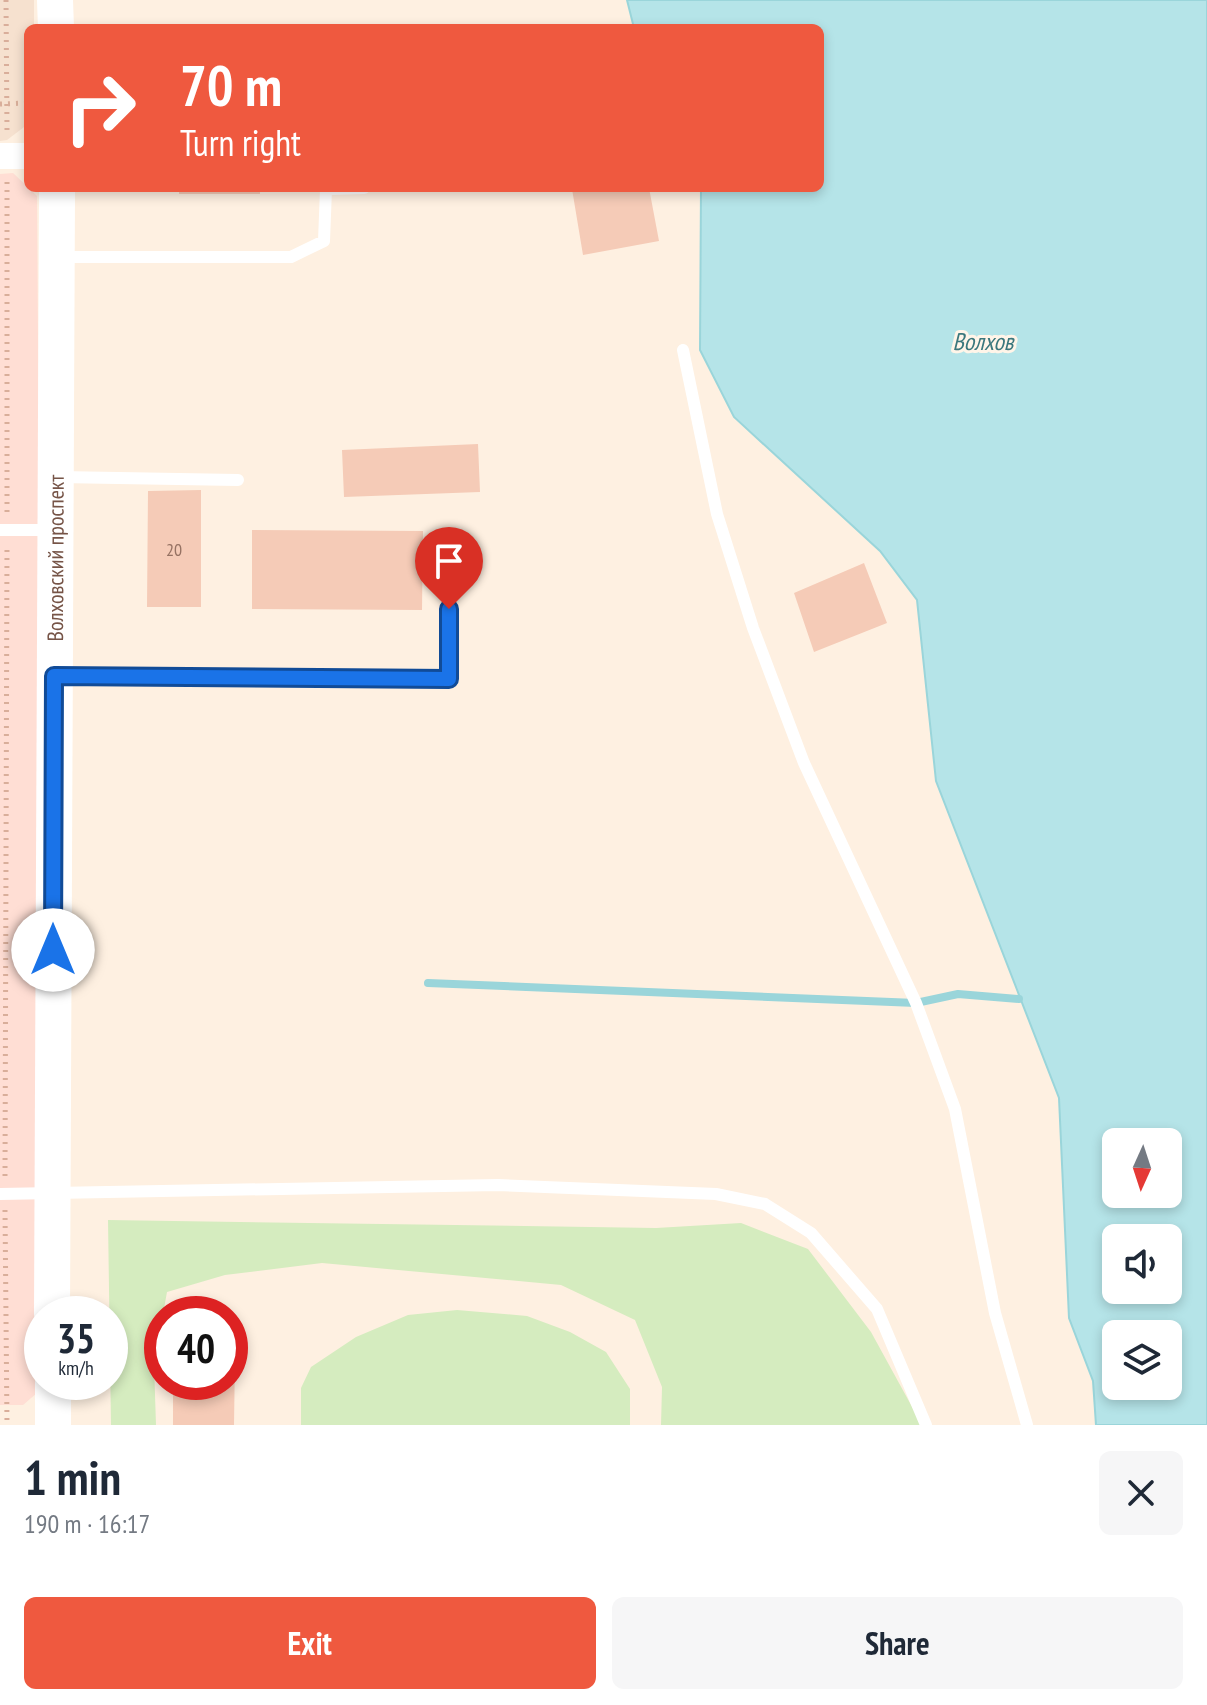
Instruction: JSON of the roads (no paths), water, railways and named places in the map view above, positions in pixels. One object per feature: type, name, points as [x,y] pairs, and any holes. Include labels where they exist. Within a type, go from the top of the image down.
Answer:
[{"type":"street","points":[[55,0],[56,24]]},
{"type":"street","name":"Волховский проспект","points":[[52,1296],[57,192]]},
{"type":"street","points":[[33,1425],[53,1425],[53,1400]]},
{"type":"lane","points":[[57,257],[291,257],[324,241],[326,192]]},
{"type":"lane","points":[[683,350],[717,514],[753,628],[804,763],[916,1003],[955,1109],[995,1313],[1027,1425]]},
{"type":"lane","points":[[55,477],[238,480]]},
{"type":"lane","points":[[4,530],[55,530]]},
{"type":"lane","points":[[54,676],[449,679],[449,609]]},
{"type":"lane","points":[[2,1194],[498,1185],[716,1194],[765,1204],[811,1233],[877,1309],[926,1425]]},
{"type":"water","name":"Волхов","points":[[627,0],[1207,0],[1207,1425],[1096,1425],[1093,1381],[1069,1318],[1059,1098],[936,781],[917,600],[880,551],[734,417],[700,350],[701,192],[824,192],[824,24],[633,24]]},
{"type":"waterway","points":[[428,983],[916,1003],[958,994],[1019,999]]}]
